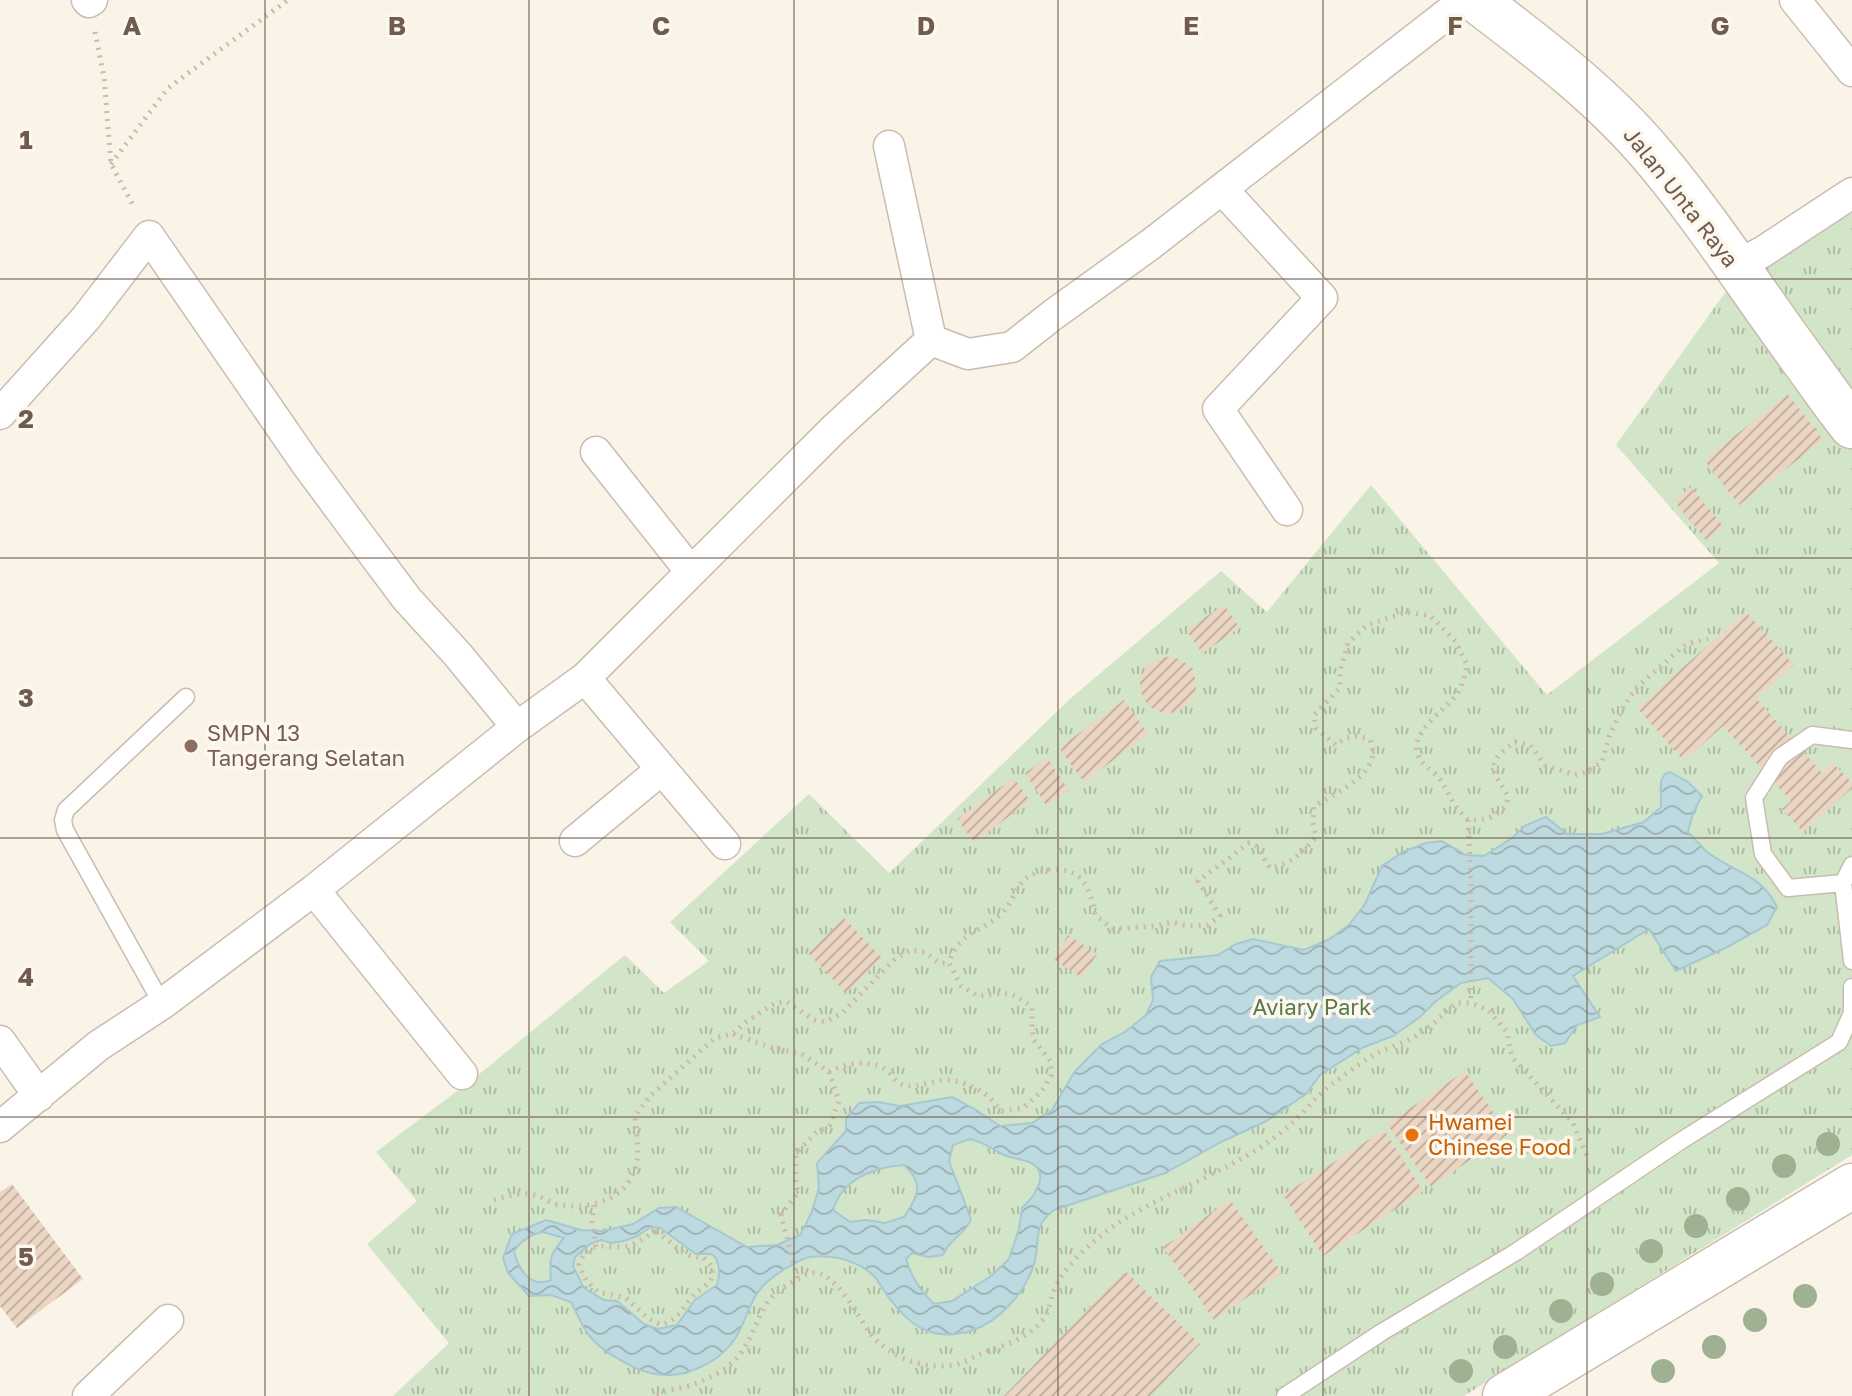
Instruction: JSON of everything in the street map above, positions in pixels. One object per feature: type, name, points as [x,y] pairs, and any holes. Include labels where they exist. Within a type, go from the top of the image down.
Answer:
[{"type":"street","points":[[931,340],[968,354],[1012,347],[1465,0]]},
{"type":"street","name":"Jalan Unta Raya","points":[[1476,0],[1556,62],[1618,117],[1653,156],[1694,207],[1852,426]]},
{"type":"street","points":[[1795,0],[1852,71]]},
{"type":"street","points":[[889,146],[931,340]]},
{"type":"street","points":[[1222,189],[1322,298],[1218,409],[1287,510]]},
{"type":"street","points":[[1735,267],[1852,193]]},
{"type":"street","points":[[0,414],[86,318],[149,236],[305,462],[407,599],[517,727]]},
{"type":"street","points":[[0,1127],[98,1046],[162,1004],[314,890],[517,727],[585,678],[834,429],[931,340]]},
{"type":"street","points":[[596,452],[691,572]]},
{"type":"street","points":[[585,678],[725,844]]},
{"type":"street","points":[[575,841],[662,769]]},
{"type":"street","points":[[314,890],[462,1074]]},
{"type":"street","points":[[0,1041],[39,1096]]},
{"type":"street","points":[[1505,1396],[1852,1186]]},
{"type":"street","points":[[88,1396],[168,1320]]},
{"type":"lane","points":[[162,1004],[65,830],[63,820],[66,810],[186,697]]},
{"type":"lane","points":[[1843,883],[1788,888],[1763,854],[1754,798],[1780,757],[1812,735],[1852,740]]},
{"type":"lane","points":[[1852,865],[1843,883],[1852,961]]},
{"type":"lane","points":[[1285,1396],[1382,1332],[1516,1252],[1679,1142],[1839,1042],[1852,1013],[1852,987]]},
{"type":"path","points":[[111,164],[168,88],[288,0]]},
{"type":"path","points":[[89,1],[104,77],[111,164],[149,236]]},
{"type":"path","points":[[829,1072],[855,1064],[882,1068],[900,1084],[909,1086],[947,1079],[985,1094],[1002,1111],[1023,1108],[1042,1091],[1051,1076],[1051,1062],[1034,1040],[1032,1007],[1018,996],[1003,991],[978,996],[961,986],[949,963],[953,950],[964,938],[1007,909],[1022,882],[1030,875],[1045,871],[1064,869],[1077,874],[1087,886],[1095,915],[1113,929],[1171,922],[1188,926],[1208,925],[1220,916],[1198,881],[1249,843],[1256,846],[1270,868],[1287,865],[1316,837],[1314,806],[1348,787],[1367,769],[1373,753],[1370,740],[1360,736],[1346,736],[1336,745],[1316,728],[1314,715],[1340,688],[1340,671],[1348,643],[1367,625],[1406,612],[1431,616],[1456,642],[1467,665],[1462,685],[1454,699],[1421,732],[1416,748],[1418,757],[1436,773],[1450,800],[1468,820],[1488,819],[1504,808],[1507,793],[1493,768],[1497,757],[1515,742],[1530,745],[1545,765],[1575,775],[1602,762],[1609,737],[1635,689],[1686,644],[1708,639]]},
{"type":"path","points":[[1468,820],[1471,1003]]},
{"type":"path","points":[[494,1200],[525,1194],[535,1195],[556,1205],[581,1207],[608,1200],[622,1190],[636,1169],[635,1116],[650,1096],[715,1038],[733,1034],[775,1003],[787,1002],[814,1020],[825,1022],[842,1013],[895,959],[910,950],[925,952],[939,963],[949,963]]},
{"type":"path","points":[[657,1396],[663,1391],[697,1383],[724,1369],[740,1354],[761,1310],[772,1296],[810,1273],[827,1276],[844,1294],[876,1340],[905,1359],[938,1367],[960,1364],[1004,1346],[1028,1333],[1046,1316],[1055,1287],[1067,1269],[1106,1232],[1130,1215],[1262,1146],[1289,1126],[1332,1084],[1378,1053],[1416,1036],[1456,1003],[1471,1003],[1488,1010],[1507,1032],[1512,1057],[1573,1123],[1588,1159]]},
{"type":"path","points":[[733,1034],[802,1054],[829,1072],[839,1101],[830,1125],[816,1133],[796,1153],[798,1193],[781,1215],[798,1280]]},
{"type":"path","points":[[594,1205],[592,1222],[596,1247]]},
{"type":"path","points":[[656,1232],[682,1253],[694,1258],[703,1257],[713,1268],[712,1277],[697,1291],[682,1313],[661,1325],[649,1319],[626,1298],[598,1292],[586,1280],[579,1265],[582,1257],[596,1247],[631,1245],[656,1232]]},
{"type":"green space","points":[[1852,201],[1852,412],[1734,277]]},
{"type":"green space","name":"Aviary Park","points":[[1732,283],[1852,436],[1852,1155],[1464,1396],[393,1396],[449,1343],[367,1244],[417,1201],[376,1152],[472,1080],[625,955],[664,993],[709,961],[670,922],[809,794],[889,873],[1070,699],[1221,571],[1267,612],[1371,485],[1547,695],[1719,563],[1616,445]]},
{"type":"water","points":[[1670,772],[1688,782],[1702,796],[1688,832],[1706,851],[1754,880],[1770,895],[1777,907],[1767,925],[1676,971],[1649,929],[1573,976],[1600,1017],[1577,1025],[1565,1043],[1551,1046],[1536,1035],[1513,999],[1488,978],[1461,983],[1393,1036],[1364,1047],[1320,1075],[1306,1094],[1265,1122],[1165,1173],[1054,1210],[1039,1228],[1034,1264],[1025,1284],[1011,1304],[983,1326],[948,1334],[926,1330],[898,1309],[875,1277],[865,1269],[843,1259],[810,1257],[783,1270],[762,1287],[735,1338],[724,1352],[697,1369],[676,1374],[655,1374],[630,1365],[592,1339],[571,1302],[551,1295],[529,1296],[508,1273],[503,1258],[512,1234],[546,1220],[581,1230],[603,1231],[633,1224],[659,1208],[676,1207],[747,1247],[777,1245],[800,1235],[819,1188],[817,1163],[846,1131],[846,1118],[859,1103],[900,1106],[952,1097],[1000,1126],[1032,1123],[1052,1110],[1075,1071],[1102,1044],[1125,1032],[1146,1015],[1153,1000],[1151,977],[1160,961],[1218,955],[1236,944],[1253,939],[1304,950],[1328,940],[1349,925],[1365,904],[1382,866],[1403,852],[1426,843],[1442,841],[1466,855],[1484,856],[1526,825],[1546,817],[1567,834],[1602,834],[1644,822],[1661,807],[1661,781]],"holes":[[[970,1139],[980,1142],[1004,1155],[1036,1166],[1040,1178],[1036,1191],[1022,1208],[1009,1259],[991,1276],[952,1301],[934,1304],[917,1283],[906,1259],[912,1253],[928,1257],[943,1255],[971,1219],[949,1161],[953,1145]],[[904,1165],[915,1178],[916,1196],[904,1217],[885,1223],[866,1220],[850,1222],[833,1210],[837,1199],[852,1183],[882,1169]],[[651,1227],[660,1228],[696,1254],[711,1254],[716,1258],[719,1268],[717,1285],[695,1300],[677,1325],[658,1329],[644,1324],[617,1301],[604,1300],[584,1288],[573,1266],[575,1257],[590,1244],[601,1240],[611,1243],[624,1241]],[[539,1233],[564,1238],[552,1257],[551,1280],[544,1282],[526,1276],[514,1251],[527,1238]]]},
{"type":"building","points":[[1788,394],[1823,440],[1739,505],[1704,460]]},
{"type":"building","points":[[1691,487],[1723,526],[1706,540],[1674,501]]},
{"type":"building","points":[[1224,605],[1240,628],[1202,653],[1186,630]]},
{"type":"building","points":[[1746,612],[1794,665],[1756,698],[1822,773],[1833,763],[1852,783],[1852,788],[1803,832],[1782,809],[1791,801],[1723,726],[1684,761],[1637,708]]},
{"type":"building","points":[[1168,657],[1188,665],[1196,685],[1188,705],[1168,713],[1148,705],[1140,685],[1148,665]]},
{"type":"building","points":[[1124,700],[1148,734],[1084,782],[1059,748]]},
{"type":"building","points":[[1047,758],[1069,790],[1047,806],[1025,773]]},
{"type":"building","points":[[1014,778],[1030,801],[974,842],[957,819]]},
{"type":"building","points":[[844,918],[882,958],[846,993],[808,953]]},
{"type":"building","points":[[1068,935],[1097,954],[1082,978],[1053,959]]},
{"type":"building","points":[[1465,1071],[1508,1134],[1431,1187],[1387,1124]]},
{"type":"building","points":[[1384,1130],[1423,1191],[1323,1256],[1283,1195]]},
{"type":"building","points":[[12,1184],[83,1279],[17,1328],[0,1306],[0,1192]]},
{"type":"building","points":[[1230,1200],[1282,1273],[1214,1320],[1163,1247]]},
{"type":"building","points":[[1125,1271],[1200,1344],[1150,1396],[1004,1396]]},
{"type":"place","name":"SMPN 13 Tangerang Selatan","points":[[191,746]]},
{"type":"place","name":"Hwamei Chinese Food","points":[[1412,1135]]}]
